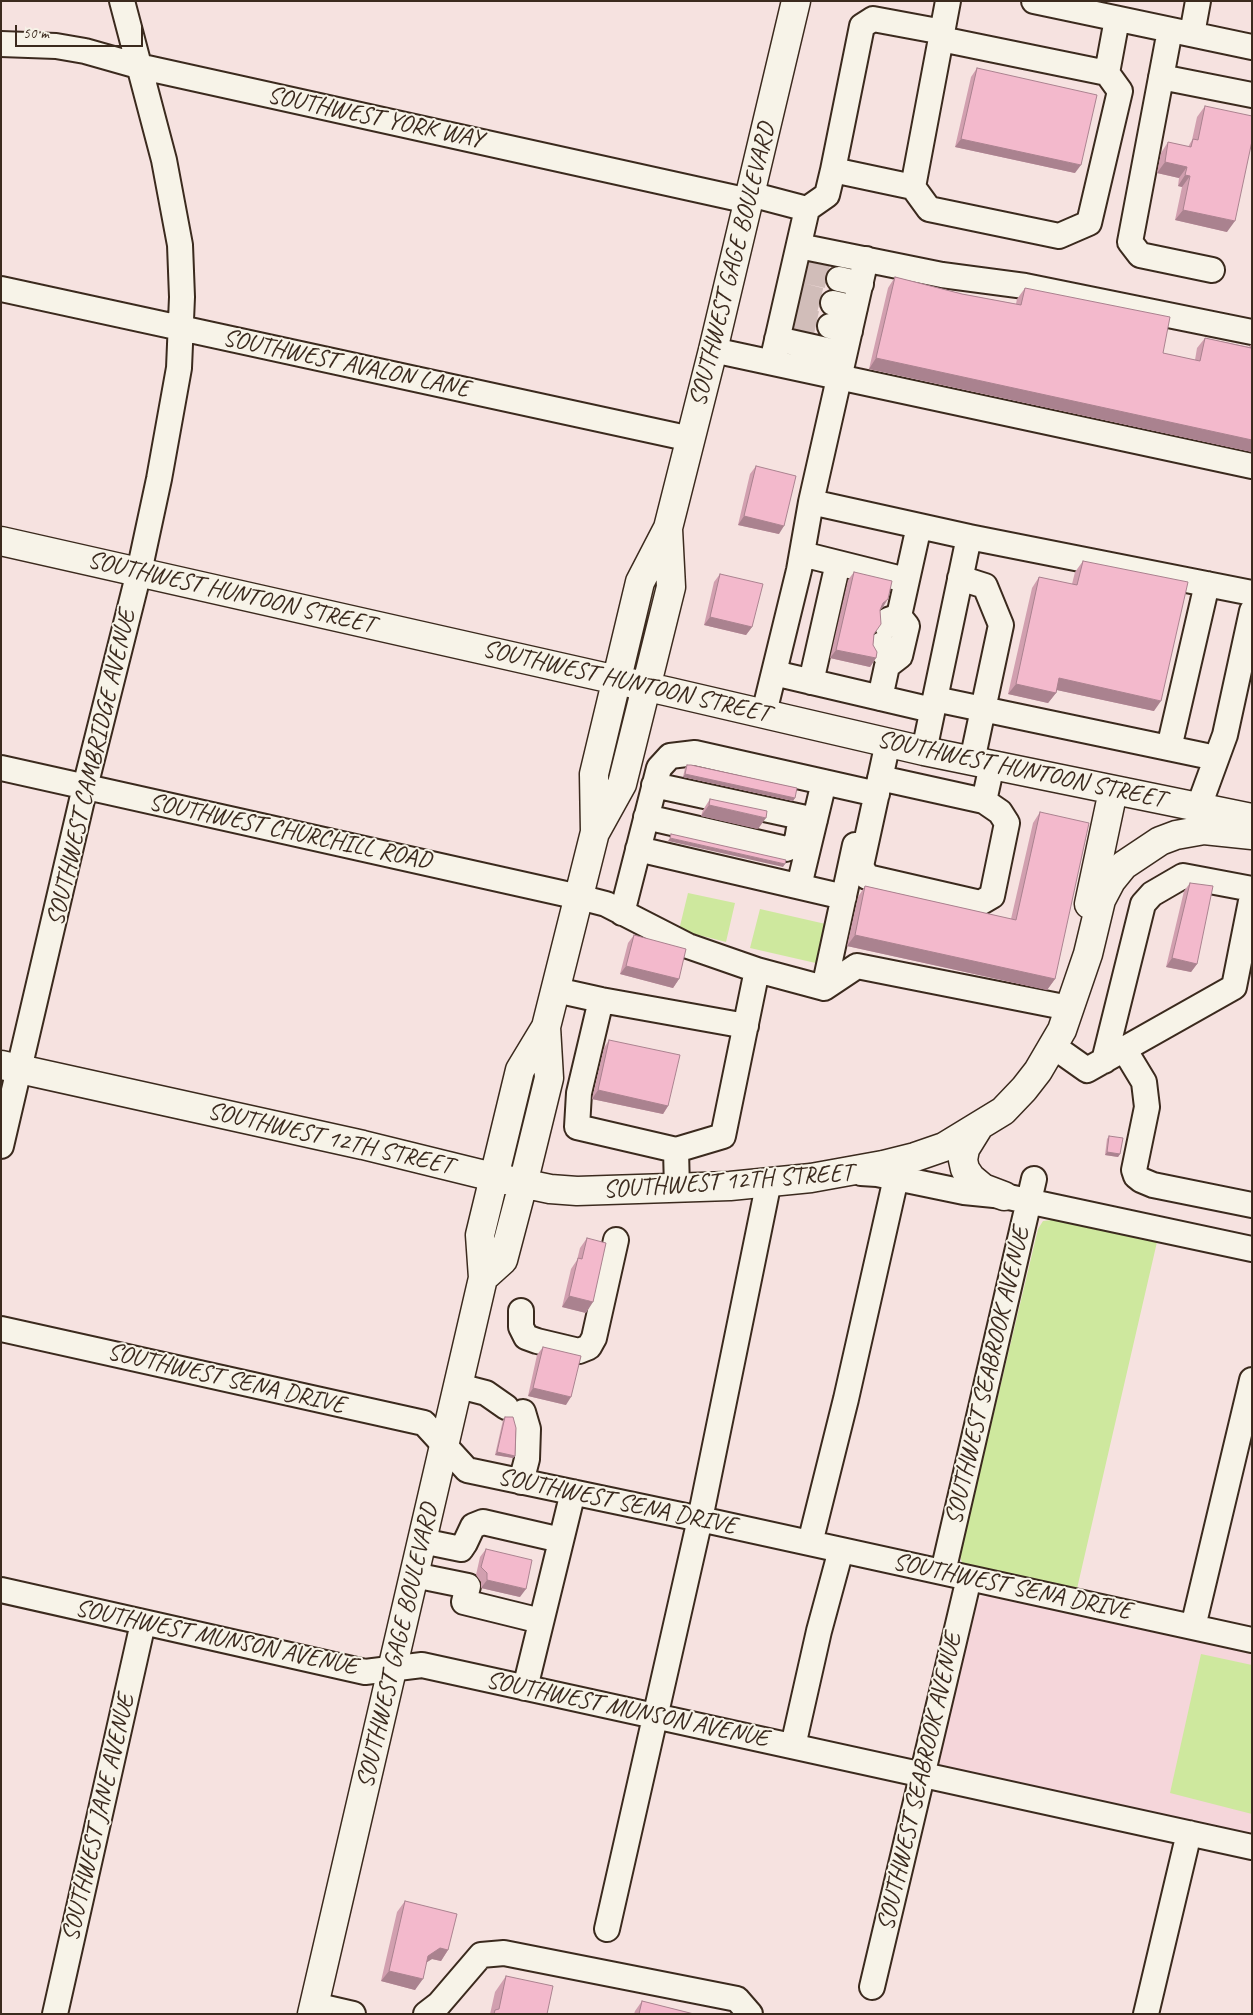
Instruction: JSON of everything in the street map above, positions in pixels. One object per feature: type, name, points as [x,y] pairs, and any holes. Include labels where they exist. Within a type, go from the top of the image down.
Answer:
[{"type":"main road","name":"SOUTHWEST GAGE BOULEVARD","points":[[313,2009],[483,1278],[480,1235],[493,1178],[520,1070],[546,1027],[580,897],[595,832],[594,774],[640,582],[668,528],[713,350],[796,1]]},
{"type":"main road","name":"SOUTHWEST GAGE BOULEVARD","points":[[595,832],[622,784],[671,587],[668,528]]},
{"type":"main road","name":"SOUTHWEST HUNTOON STREET","points":[[1,542],[646,686],[924,751],[1252,818]]},
{"type":"main road","points":[[1071,1002],[1079,953],[1114,791]]},
{"type":"main road","points":[[846,1172],[915,1157],[944,1147],[1003,1111],[1024,1089],[1062,1030],[1088,954],[1101,900],[1111,881],[1124,865],[1160,841],[1176,835],[1204,830],[1252,835]]},
{"type":"main road","name":"SOUTHWEST GAGE BOULEVARD","points":[[483,1278],[504,1260],[549,1078],[546,1027]]},
{"type":"main road","name":"SOUTHWEST 12TH STREET","points":[[11,1068],[363,1145],[493,1178],[577,1192],[730,1186],[811,1178],[846,1172]]},
{"type":"main road","points":[[978,1128],[965,1149],[963,1160],[965,1169],[971,1178],[983,1188],[1022,1192]]},
{"type":"street","name":"SOUTHWEST CAMBRIDGE AVENUE","points":[[1,1146],[11,1068],[86,786],[138,572],[159,479],[176,386],[182,328],[180,246],[164,160],[122,1]]},
{"type":"street","points":[[913,187],[948,1]]},
{"type":"street","points":[[1034,1],[1252,47]]},
{"type":"street","points":[[1198,1],[1181,32],[1161,77],[1130,242],[1140,255],[1212,270]]},
{"type":"street","points":[[772,362],[799,270],[799,246],[807,208],[827,195],[862,26],[873,19],[1107,72],[1120,91],[1089,223],[1059,236],[929,209],[913,187],[833,170]]},
{"type":"street","points":[[1107,72],[1117,19]]},
{"type":"street","name":"SOUTHWEST YORK WAY","points":[[1,44],[56,46],[85,51],[138,66],[807,208]]},
{"type":"street","points":[[1161,77],[1252,95]]},
{"type":"street","points":[[799,246],[942,275],[1025,286],[1252,332]]},
{"type":"street","points":[[764,713],[802,554],[842,366],[842,317],[850,281],[866,259]]},
{"type":"street","name":"SOUTHWEST AVALON LANE","points":[[1,289],[691,439]]},
{"type":"street","points":[[784,324],[842,366]]},
{"type":"street","points":[[713,350],[772,362],[842,366],[1252,466]]},
{"type":"street","points":[[812,502],[969,537],[1252,593]]},
{"type":"street","points":[[880,698],[890,641],[919,526]]},
{"type":"street","points":[[924,751],[969,537]]},
{"type":"street","points":[[802,554],[906,580]]},
{"type":"street","points":[[810,682],[838,563]]},
{"type":"street","points":[[960,578],[985,586],[1001,625],[983,709],[982,763],[984,801]]},
{"type":"street","points":[[1169,748],[1206,584]]},
{"type":"street","points":[[1199,806],[1225,735],[1242,700],[1252,611]]},
{"type":"street","points":[[774,673],[880,698],[983,709],[1216,758]]},
{"type":"street","points":[[824,988],[844,897],[888,742]]},
{"type":"street","points":[[622,913],[658,768],[670,756],[695,753],[824,782],[875,788],[984,801],[1000,812],[1007,823],[992,896],[980,903],[867,877],[862,866],[875,788]]},
{"type":"street","name":"SOUTHWEST CHURCHILL ROAD","points":[[1,768],[580,897],[606,904],[688,946],[757,970],[824,988]]},
{"type":"street","points":[[646,817],[786,849],[797,840],[824,782]]},
{"type":"street","points":[[654,785],[808,818]]},
{"type":"street","points":[[799,886],[808,818]]},
{"type":"street","points":[[638,849],[844,897]]},
{"type":"street","points":[[1104,1061],[1143,904],[1152,894],[1183,876],[1252,889]]},
{"type":"street","points":[[1053,1046],[1087,1070],[1234,987],[1245,970],[1252,896]]},
{"type":"street","points":[[824,988],[857,966],[1071,1002]]},
{"type":"street","points":[[601,1000],[579,1093],[577,1128],[676,1150],[724,1136],[757,970]]},
{"type":"street","points":[[556,990],[746,1026]]},
{"type":"street","points":[[1124,1049],[1144,1082],[1146,1107],[1134,1170],[1136,1176],[1154,1185],[1252,1205]]},
{"type":"street","points":[[676,1150],[678,1189]]},
{"type":"street","name":"SOUTHWEST 12TH STREET","points":[[846,1172],[896,1178],[964,1192],[1022,1192],[1252,1249]]},
{"type":"street","points":[[810,1543],[846,1399],[896,1178]]},
{"type":"street","points":[[607,1929],[700,1519],[769,1182]]},
{"type":"street","name":"SOUTHWEST SEABROOK AVENUE","points":[[942,1572],[1022,1192]]},
{"type":"street","points":[[521,1311],[521,1327],[526,1337],[579,1351],[589,1347],[594,1338],[616,1240]]},
{"type":"street","name":"SOUTHWEST SENA DRIVE","points":[[1,1329],[424,1423],[467,1470],[1252,1640]]},
{"type":"street","points":[[459,1386],[486,1393],[514,1410],[528,1429],[527,1459],[521,1482]]},
{"type":"street","points":[[1193,1627],[1251,1390]]},
{"type":"street","points":[[525,1688],[572,1492]]},
{"type":"street","points":[[458,1584],[461,1549],[466,1543],[473,1526],[483,1522],[561,1540]]},
{"type":"street","points":[[422,1541],[461,1549]]},
{"type":"street","points":[[793,1746],[841,1550]]},
{"type":"street","points":[[414,1575],[468,1586],[464,1602],[541,1621]]},
{"type":"street","name":"SOUTHWEST SEABROOK AVENUE","points":[[872,1987],[969,1578]]},
{"type":"street","name":"SOUTHWEST MUNSON AVENUE","points":[[1,1590],[365,1672],[422,1665],[1252,1847]]},
{"type":"street","name":"SOUTHWEST JANE AVENUE","points":[[55,2014],[144,1622]]},
{"type":"street","points":[[1146,2014],[1189,1833]]},
{"type":"street","points":[[426,2014],[438,2004],[482,1955],[504,1953],[737,1999],[750,2014]]},
{"type":"street","points":[[313,2009],[353,2014]]},
{"type":"shaded area","points":[[990,1596],[1252,1652],[1252,1839],[938,1768],[938,1757],[978,1602],[982,1597]]},
{"type":"green space","points":[[688,893],[735,903],[726,942],[679,930]]},
{"type":"green space","points":[[760,909],[830,925],[820,964],[750,948]]},
{"type":"green space","points":[[1052,1220],[1157,1242],[1076,1593],[968,1569],[962,1563],[960,1555],[1038,1229],[1043,1221]]},
{"type":"green space","points":[[1201,1654],[1252,1665],[1252,1814],[1170,1793]]},
{"type":"building","points":[[977,68],[1097,95],[1081,165],[961,139]]},
{"type":"building","points":[[1205,106],[1252,116],[1252,141],[1235,221],[1183,210],[1190,176],[1185,175],[1187,167],[1165,162],[1168,142],[1191,147],[1193,139],[1198,140]]},
{"type":"building","points":[[895,277],[962,294],[1021,305],[1025,288],[1170,317],[1163,353],[1200,361],[1205,338],[1251,348],[1252,344],[1252,440],[876,358]]},
{"type":"building","points":[[756,466],[796,476],[784,526],[744,516]]},
{"type":"building","points":[[1083,561],[1188,582],[1161,701],[1059,678],[1056,693],[1016,684],[1039,577],[1077,585]]},
{"type":"building","points":[[854,572],[892,581],[888,599],[883,603],[880,610],[881,624],[874,634],[873,645],[877,652],[876,658],[836,650]]},
{"type":"building","points":[[720,574],[763,584],[752,627],[710,617]]},
{"type":"building","points":[[687,765],[797,788],[795,798],[685,774]]},
{"type":"building","points":[[710,799],[767,811],[766,818],[709,805]]},
{"type":"building","points":[[1040,812],[1089,823],[1055,979],[855,935],[865,886],[1016,920]]},
{"type":"building","points":[[671,834],[786,860],[785,864],[670,838]]},
{"type":"building","points":[[1190,883],[1213,886],[1197,964],[1172,958]]},
{"type":"building","points":[[634,935],[686,949],[679,979],[626,966]]},
{"type":"building","points":[[609,1040],[680,1055],[668,1106],[598,1090]]},
{"type":"building","points":[[1109,1136],[1123,1138],[1120,1154],[1107,1152]]},
{"type":"building","points":[[587,1238],[606,1243],[593,1302],[569,1296],[578,1258],[582,1259]]},
{"type":"building","points":[[543,1347],[581,1356],[571,1397],[533,1388]]},
{"type":"building","points":[[505,1417],[513,1417],[516,1428],[515,1456],[497,1452]]},
{"type":"building","points":[[486,1549],[532,1560],[526,1589],[487,1580],[487,1573],[481,1567]]},
{"type":"building","points":[[405,1901],[457,1914],[448,1950],[440,1948],[428,1956],[423,1979],[389,1971]]},
{"type":"building","points":[[506,1976],[553,1986],[547,2014],[494,2014],[495,2010],[499,2009]]},
{"type":"building","points":[[642,2001],[694,2014],[639,2014]]},
{"type":"tunnel","points":[[804,271],[839,279]]},
{"type":"tunnel","points":[[797,294],[833,303]]},
{"type":"tunnel","points":[[793,318],[830,326]]}]
